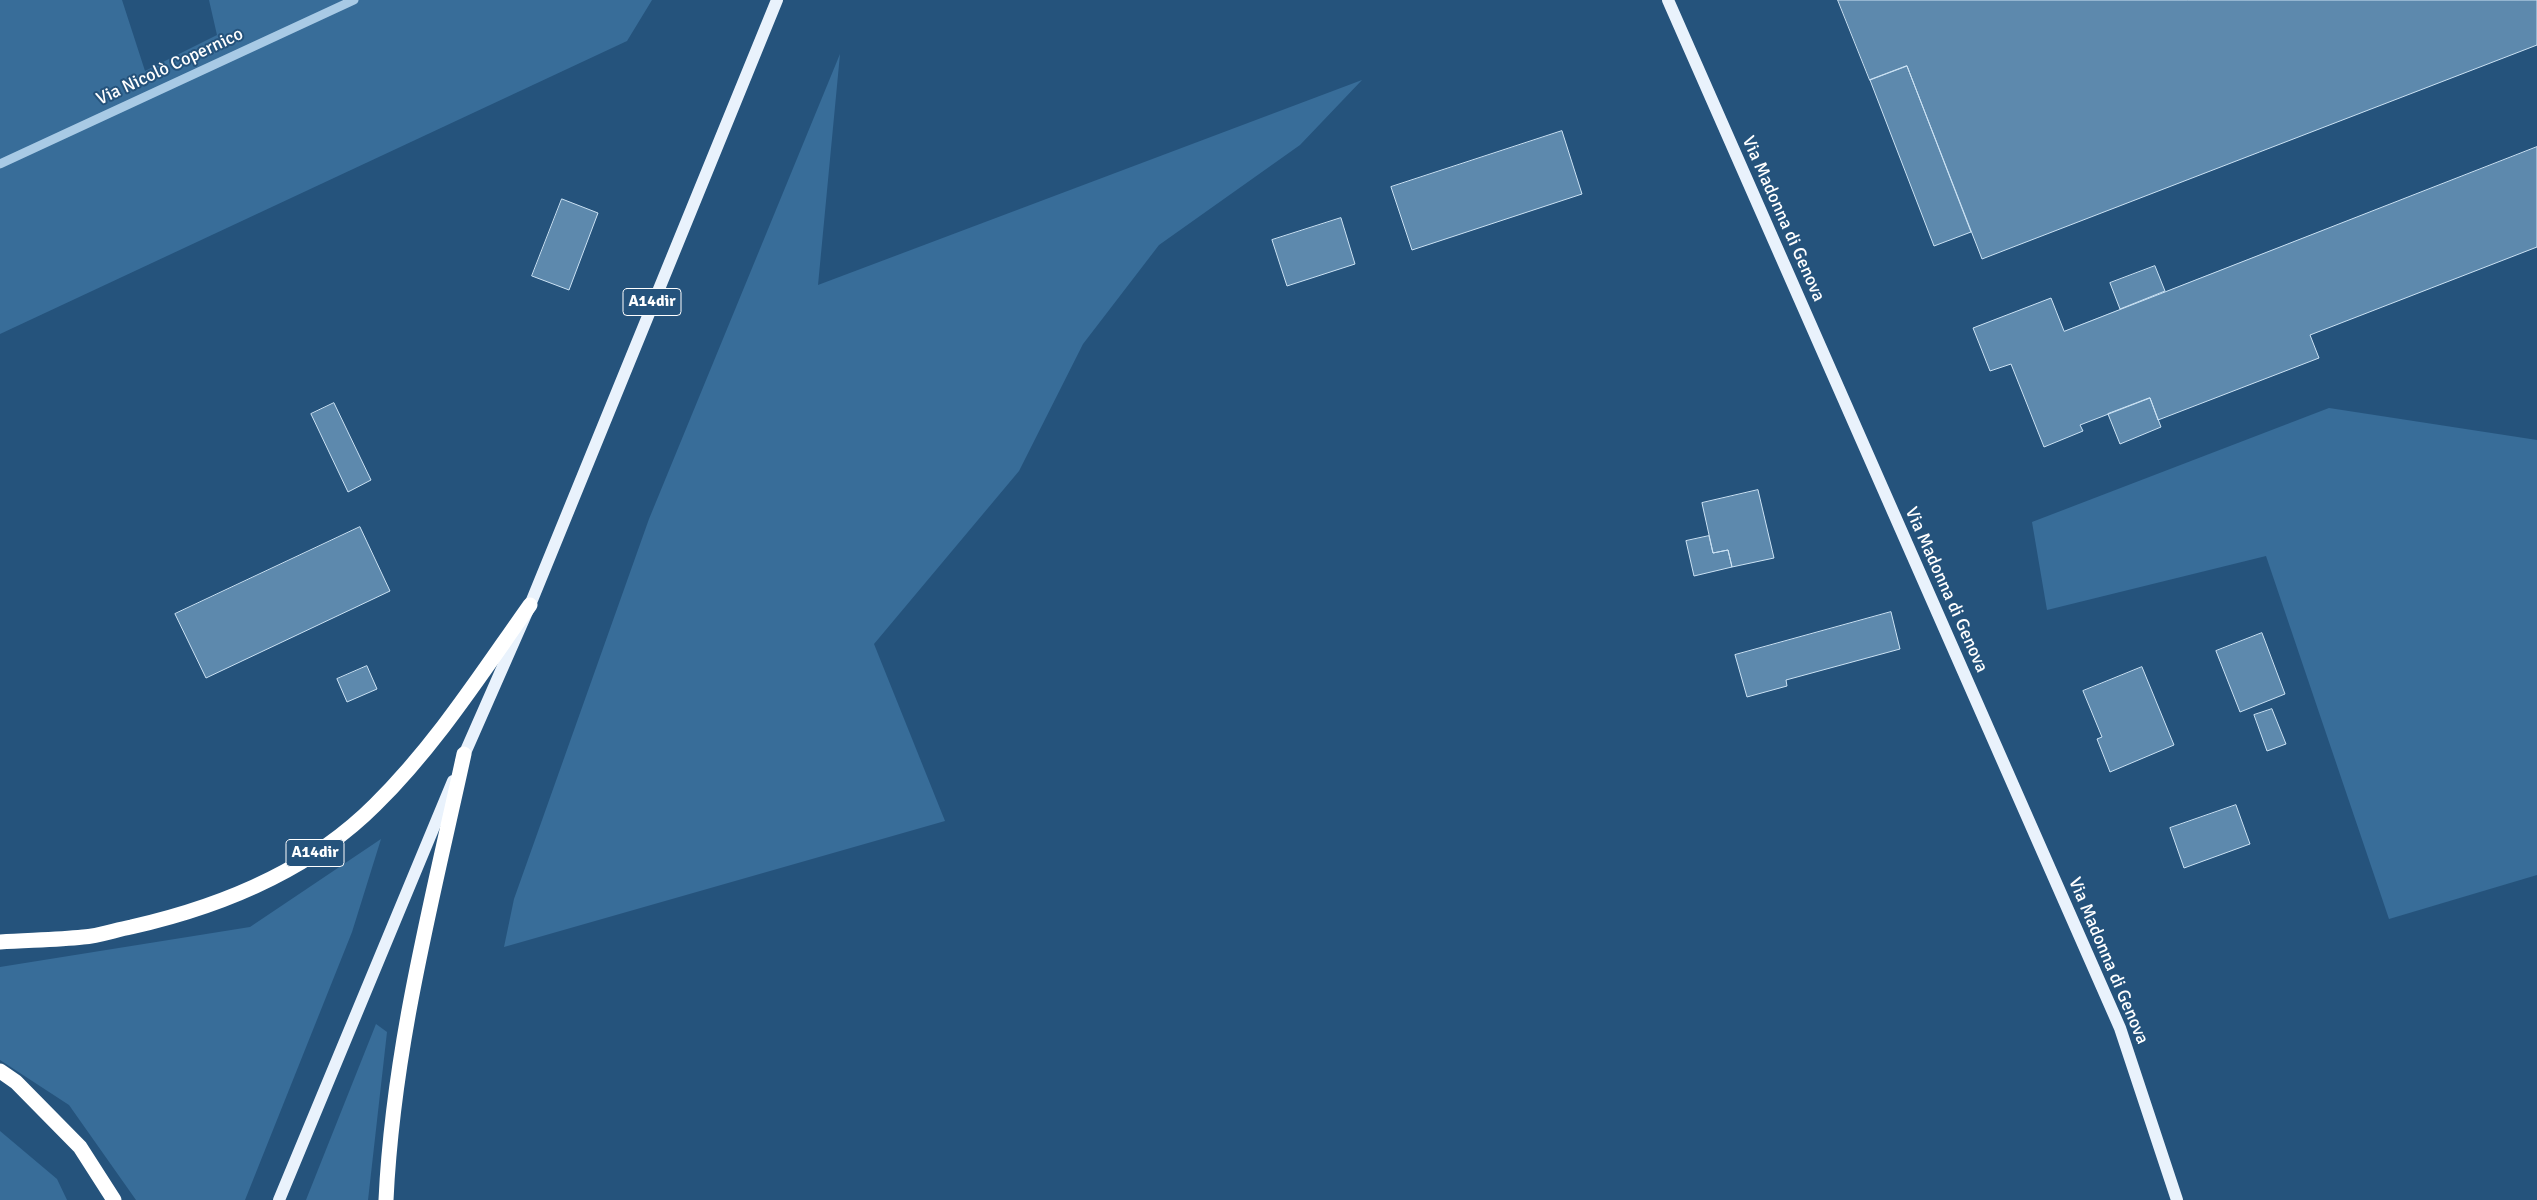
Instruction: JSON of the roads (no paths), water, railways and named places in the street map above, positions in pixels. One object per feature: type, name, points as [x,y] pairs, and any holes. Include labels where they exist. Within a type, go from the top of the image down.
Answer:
[{"type":"highway","name":"A14dir","points":[[0,942],[85,937],[160,920],[233,896],[278,875],[327,846],[375,806],[436,737],[530,605]]},
{"type":"highway","name":"A14dir","points":[[386,1200],[388,1152],[408,1012],[464,754]]},
{"type":"highway","points":[[0,1071],[16,1082],[80,1147],[114,1200]]},
{"type":"main road","name":"A14dir","points":[[279,1200],[464,754],[530,605],[776,0]]},
{"type":"main road","name":"Via Madonna di Genova","points":[[1668,0],[2120,1028],[2177,1200]]},
{"type":"street","name":"Via Nicolò Copernico","points":[[0,164],[354,0]]}]
